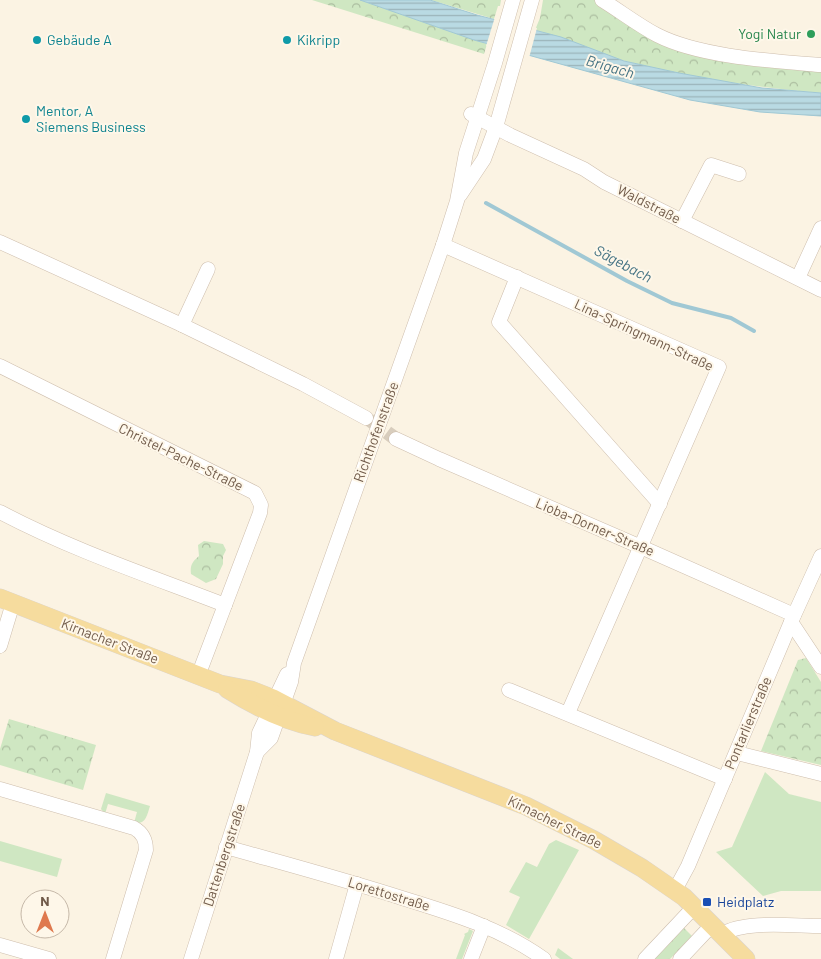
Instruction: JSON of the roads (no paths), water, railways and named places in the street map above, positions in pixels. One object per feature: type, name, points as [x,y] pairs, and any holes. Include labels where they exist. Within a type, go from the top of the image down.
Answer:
[{"type":"main road","name":"Kirnacher Straße","points":[[6,601],[220,684],[247,702],[276,708],[413,760],[526,806],[594,840],[675,890],[746,959]]},
{"type":"street","name":"Richthofenstraße","points":[[456,201],[484,159],[496,127],[532,0]]},
{"type":"street","points":[[602,0],[658,35],[690,47],[712,52],[821,65]]},
{"type":"street","name":"Richthofenstraße","points":[[276,708],[291,682],[294,663],[443,245],[456,201],[474,116],[496,63],[512,5]]},
{"type":"street","name":"Waldstraße","points":[[474,116],[584,169],[604,182],[821,290]]},
{"type":"street","points":[[682,221],[711,165],[739,174]]},
{"type":"street","points":[[798,278],[821,228]]},
{"type":"street","points":[[0,242],[182,325],[303,384],[366,418]]},
{"type":"street","name":"Lina-Springmann-Straße","points":[[443,245],[719,367],[568,713]]},
{"type":"street","points":[[182,325],[208,269]]},
{"type":"street","points":[[517,277],[499,322],[660,504]]},
{"type":"street","name":"Christel-Pache-Straße","points":[[0,366],[255,493],[261,505],[260,513],[198,676]]},
{"type":"street","name":"Lioba-Dorner-Straße","points":[[396,438],[439,459],[641,547],[792,619]]},
{"type":"street","points":[[0,512],[18,522],[113,562],[226,605]]},
{"type":"street","name":"Pontarlierstraße","points":[[675,890],[688,866],[792,619],[821,556]]},
{"type":"street","points":[[0,646],[6,601]]},
{"type":"street","points":[[792,619],[821,667]]},
{"type":"street","points":[[508,690],[725,779]]},
{"type":"street","name":"Dattenbergstraße","points":[[191,959],[257,752],[259,733],[276,708]]},
{"type":"street","points":[[737,753],[821,774]]},
{"type":"street","points":[[0,789],[134,828],[142,834],[146,843],[146,850],[113,959]]},
{"type":"street","name":"Lorettostraße","points":[[226,847],[313,870],[449,912],[484,926],[527,947],[544,959]]},
{"type":"street","points":[[336,959],[357,884]]},
{"type":"street","points":[[645,959],[694,907]]},
{"type":"street","points":[[471,959],[484,926]]},
{"type":"street","points":[[680,959],[717,929],[747,926],[821,926]]},
{"type":"street","points":[[0,945],[49,959]]},
{"type":"water","name":"Brigach","points":[[360,0],[430,0],[477,15],[561,37],[624,61],[762,88],[821,93],[821,116],[760,112],[690,100],[474,40]]},
{"type":"waterway","name":"Sägebach","points":[[486,203],[627,281],[672,303],[731,318],[754,331]]},
{"type":"tunnel","points":[[370,420],[396,439]]},
{"type":"place","name":"Yogi Natur","points":[[811,34]]},
{"type":"place","name":"Gebäude A","points":[[37,40]]},
{"type":"place","name":"Kikripp","points":[[287,40]]},
{"type":"place","name":"Mentor, A Siemens Business","points":[[26,119]]},
{"type":"place","name":"Heidplatz","points":[[707,902]]}]
